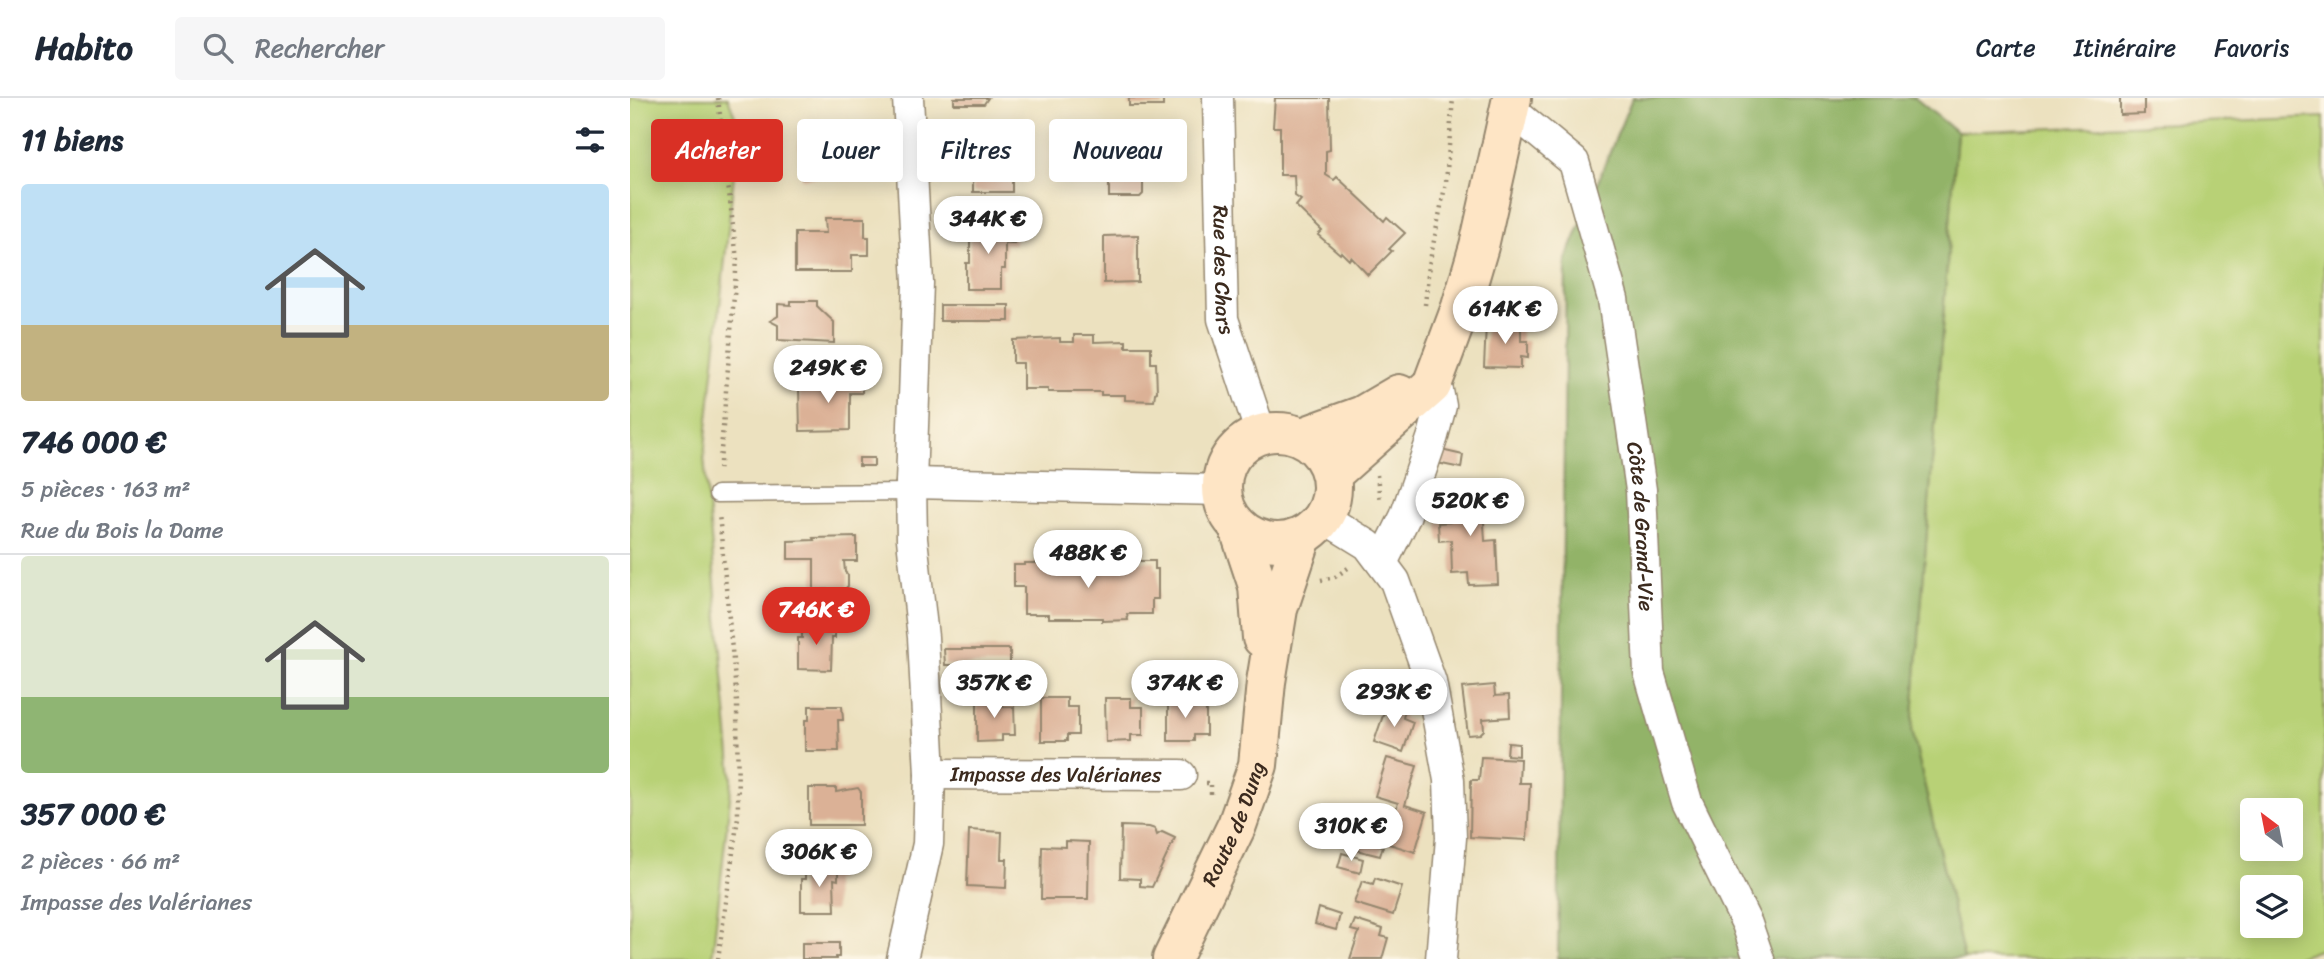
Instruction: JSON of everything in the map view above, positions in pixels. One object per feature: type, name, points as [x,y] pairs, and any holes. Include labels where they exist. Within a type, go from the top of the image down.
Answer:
[{"type":"street","points":[[902,959],[928,844],[930,774],[923,637],[912,539],[911,488],[918,283],[908,98]]},
{"type":"street","name":"Rue des Chars","points":[[1218,98],[1223,319],[1261,434]]},
{"type":"street","points":[[1382,563],[1405,517],[1433,436],[1441,406],[1438,368],[1461,307],[1479,246],[1511,104]]},
{"type":"street","name":"Côte de Grand-Vie","points":[[1511,104],[1574,162],[1613,299],[1641,490],[1649,672],[1687,802],[1746,924],[1759,959]]},
{"type":"street","points":[[1303,437],[1363,415],[1394,397],[1422,374],[1438,368]]},
{"type":"street","points":[[1332,474],[1438,368]]},
{"type":"street","points":[[1282,432],[1303,437],[1321,453],[1332,474],[1332,497],[1313,527],[1280,542],[1257,538],[1238,526],[1227,510],[1222,490],[1226,466],[1240,446],[1261,434],[1282,432]]},
{"type":"street","points":[[911,488],[1222,490]]},
{"type":"street","name":"Route de Dung","points":[[1238,526],[1258,586],[1266,682]]},
{"type":"street","points":[[1313,527],[1368,545],[1382,563],[1395,581],[1431,682],[1449,780],[1451,838],[1441,959]]},
{"type":"street","name":"Route de Dung","points":[[1172,959],[1237,825],[1258,765],[1266,682],[1278,609],[1313,527]]},
{"type":"street","name":"Impasse des Valérianes","points":[[930,774],[1181,775]]},
{"type":"lane","points":[[717,494],[911,488]]},
{"type":"path","points":[[718,98],[737,260],[717,494],[737,702],[738,805],[718,959]]},
{"type":"path","points":[[1424,316],[1429,265],[1446,183],[1452,98]]},
{"type":"path","points":[[1181,775],[1186,783],[1211,783],[1210,813],[1237,825]]},
{"type":"green space","points":[[630,98],[728,98],[736,119],[651,119],[651,182],[733,182],[704,457],[732,779],[712,959],[630,959]]},
{"type":"green space","points":[[1632,98],[1915,98],[1957,132],[1912,730],[1964,959],[1558,959],[1566,260]]},
{"type":"green space","points":[[2324,117],[2324,948],[2294,959],[1964,959],[1912,730],[1957,132]]},
{"type":"building","points":[[954,98],[988,98],[984,104],[954,104]]},
{"type":"building","points":[[1129,98],[1163,98],[1163,106],[1129,106]]},
{"type":"building","points":[[1275,98],[1329,98],[1330,150],[1326,151],[1326,175],[1334,180],[1337,177],[1384,221],[1387,217],[1405,233],[1389,249],[1392,251],[1368,275],[1351,257],[1349,260],[1341,252],[1340,254],[1318,235],[1322,231],[1296,206],[1301,200],[1295,196],[1294,175],[1280,175],[1280,127],[1273,127]]},
{"type":"building","points":[[2120,98],[2144,98],[2144,114],[2120,115]]},
{"type":"building","points":[[973,182],[1012,182],[1012,192],[973,192]]},
{"type":"building","points":[[1109,182],[1143,182],[1143,194],[1140,197],[1109,197]]},
{"type":"building","points":[[825,218],[865,218],[869,255],[852,255],[852,272],[795,272],[795,233],[826,233]]},
{"type":"building","points":[[970,227],[1015,227],[1015,244],[1005,244],[1005,269],[1001,269],[1001,289],[966,289],[966,263],[970,263]]},
{"type":"building","points":[[1138,235],[1138,282],[1104,283],[1104,236]]},
{"type":"building","points":[[1539,295],[1539,310],[1514,311],[1514,296]]},
{"type":"building","points":[[791,301],[817,301],[817,306],[834,322],[834,343],[778,340],[778,325],[770,321],[778,316],[778,304],[791,305]]},
{"type":"building","points":[[940,305],[1009,305],[1009,321],[940,321]]},
{"type":"building","points":[[1486,324],[1521,324],[1521,341],[1528,341],[1528,358],[1521,357],[1521,368],[1484,367]]},
{"type":"building","points":[[1074,335],[1094,335],[1094,342],[1126,341],[1126,347],[1151,347],[1151,363],[1156,363],[1157,392],[1154,401],[1125,400],[1125,395],[1101,395],[1101,392],[1023,389],[1023,363],[1013,363],[1013,340],[1060,338],[1060,342],[1074,342]]},
{"type":"building","points":[[828,378],[862,378],[862,393],[850,393],[850,430],[800,431],[799,388],[828,388]]},
{"type":"building","points":[[1441,450],[1463,455],[1461,468],[1437,463]]},
{"type":"building","points":[[859,458],[874,458],[874,466],[859,466]]},
{"type":"building","points":[[1482,489],[1485,541],[1496,540],[1498,584],[1469,585],[1468,573],[1452,574],[1451,540],[1439,541],[1438,523],[1450,522],[1449,491]]},
{"type":"building","points":[[857,537],[857,561],[844,561],[848,575],[848,586],[845,589],[814,590],[814,559],[788,559],[788,541]]},
{"type":"building","points":[[1075,560],[1089,560],[1089,567],[1127,566],[1126,561],[1155,561],[1155,569],[1158,569],[1158,599],[1152,599],[1152,614],[1127,614],[1128,620],[1102,621],[1102,618],[1049,618],[1049,614],[1024,614],[1024,587],[1014,587],[1014,565],[1061,563],[1061,566],[1075,566]]},
{"type":"building","points":[[802,624],[835,624],[831,670],[798,669],[798,638],[802,638]]},
{"type":"building","points":[[944,649],[1010,649],[1010,665],[945,665]]},
{"type":"building","points":[[1494,685],[1495,696],[1509,695],[1510,717],[1483,719],[1484,730],[1480,734],[1468,735],[1462,688]]},
{"type":"building","points":[[1194,697],[1194,707],[1206,707],[1206,735],[1194,735],[1194,741],[1168,741],[1168,698]]},
{"type":"building","points":[[977,698],[1002,698],[1003,707],[1014,707],[1015,735],[1002,735],[1002,741],[977,742]]},
{"type":"building","points":[[1041,698],[1067,698],[1067,707],[1078,707],[1078,735],[1067,735],[1067,741],[1041,741]]},
{"type":"building","points":[[1105,698],[1131,698],[1131,707],[1143,707],[1143,735],[1131,735],[1131,741],[1106,742]]},
{"type":"building","points":[[1387,704],[1405,710],[1403,718],[1413,722],[1403,752],[1374,742]]},
{"type":"building","points":[[809,706],[842,706],[843,720],[838,720],[839,751],[805,751],[805,720],[809,720]]},
{"type":"building","points":[[1508,743],[1519,744],[1519,756],[1507,755]]},
{"type":"building","points":[[1481,757],[1520,759],[1519,783],[1530,783],[1527,840],[1470,837],[1471,780],[1479,780]]},
{"type":"building","points":[[1387,758],[1417,766],[1405,805],[1427,812],[1415,852],[1386,843],[1398,803],[1375,796]]},
{"type":"building","points":[[809,788],[836,788],[836,792],[858,788],[861,792],[861,825],[809,825]]},
{"type":"building","points":[[1121,826],[1149,827],[1155,829],[1157,835],[1162,832],[1175,838],[1152,887],[1140,886],[1140,879],[1120,878]]},
{"type":"building","points":[[969,830],[1002,832],[1001,859],[1007,859],[1006,888],[967,886]]},
{"type":"building","points":[[1359,839],[1383,846],[1380,856],[1356,850]]},
{"type":"building","points":[[1066,841],[1089,842],[1088,899],[1041,899],[1042,846],[1066,847]]},
{"type":"building","points":[[1342,853],[1363,859],[1360,873],[1338,867]]},
{"type":"building","points":[[805,866],[838,866],[838,880],[834,879],[835,911],[801,911],[801,879],[805,879]]},
{"type":"building","points":[[1375,878],[1402,887],[1393,915],[1354,903],[1362,881],[1373,884]]},
{"type":"building","points":[[1319,908],[1340,915],[1336,930],[1315,924]]},
{"type":"building","points":[[1355,920],[1383,929],[1381,936],[1388,938],[1382,959],[1350,959],[1359,932],[1351,930]]},
{"type":"building","points":[[802,943],[839,943],[839,957],[802,959]]}]
